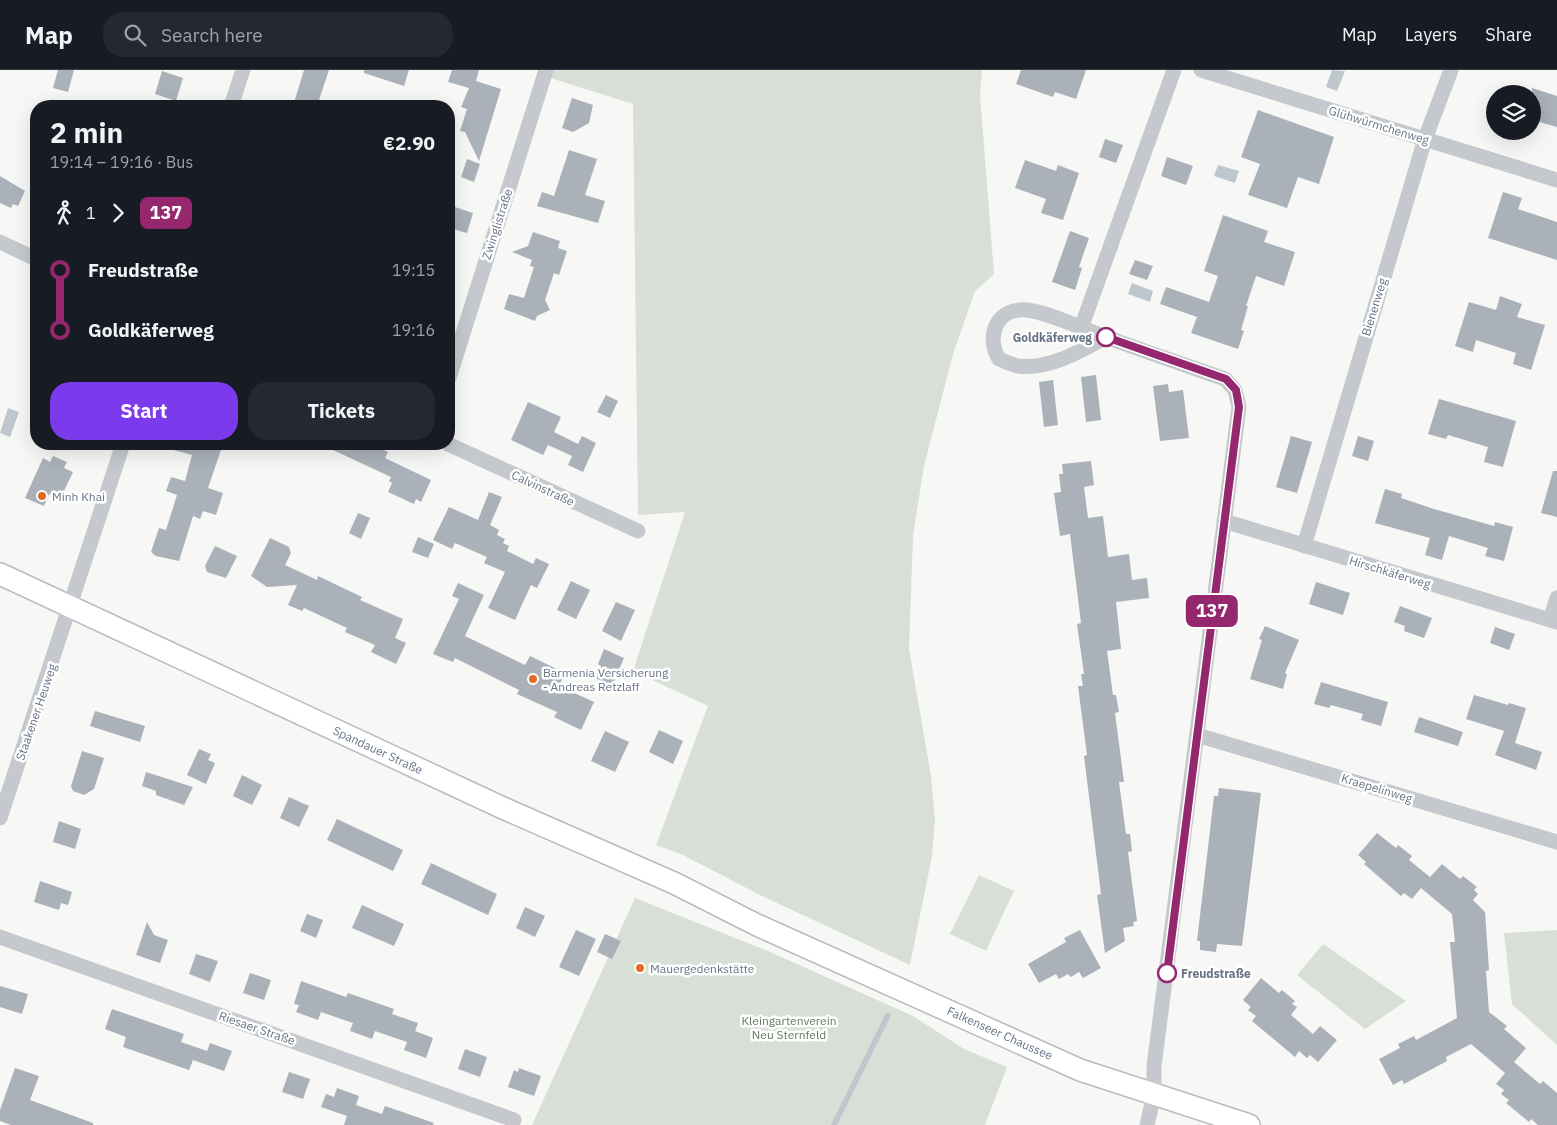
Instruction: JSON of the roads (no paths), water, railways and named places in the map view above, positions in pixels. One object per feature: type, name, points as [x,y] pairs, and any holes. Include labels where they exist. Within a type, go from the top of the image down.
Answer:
[{"type":"main road","name":"Spandauer Straße","points":[[0,574],[503,808],[674,884],[757,925]]},
{"type":"main road","name":"Falkenseer Chaussee","points":[[757,925],[1080,1070],[1249,1125]]},
{"type":"street","points":[[233,100],[243,70]]},
{"type":"street","name":"Zwinglistraße","points":[[455,359],[546,70]]},
{"type":"street","points":[[1081,328],[1174,70]]},
{"type":"street","name":"Glühwürmchenweg","points":[[1201,70],[1557,180]]},
{"type":"street","name":"Bienenweg","points":[[1304,546],[1342,414],[1426,139],[1451,70]]},
{"type":"street","points":[[0,242],[30,256]]},
{"type":"street","points":[[1106,337],[1081,351],[1054,361],[1017,366],[999,359],[992,339],[994,329],[1000,319],[1016,311],[1028,310],[1081,328],[1226,379],[1236,390],[1239,407],[1154,1066],[1154,1094],[1147,1125]]},
{"type":"street","name":"Calvinstraße","points":[[455,447],[638,531]]},
{"type":"street","name":"Staakener Heuweg","points":[[0,818],[121,450]]},
{"type":"street","name":"Hirschkäferweg","points":[[1224,521],[1554,621]]},
{"type":"street","points":[[1554,621],[1557,598]]},
{"type":"street","name":"Kraepelinweg","points":[[1197,735],[1557,842]]},
{"type":"street","name":"Riesaer Straße","points":[[0,937],[514,1120]]},
{"type":"waterway","points":[[834,1125],[888,1015]]},
{"type":"place","name":"Goldkäferweg","points":[[1106,337]]},
{"type":"place","name":"Minh Khai","points":[[42,496]]},
{"type":"place","name":"Barmenia Versicherung - Andreas Retzlaff","points":[[533,679]]},
{"type":"place","name":"Mauergedenkstätte","points":[[640,968]]},
{"type":"place","name":"Freudstraße","points":[[1167,973]]},
{"type":"park label","name":"Kleingartenverein Neu Sternfeld","points":[[789,1027]]}]
